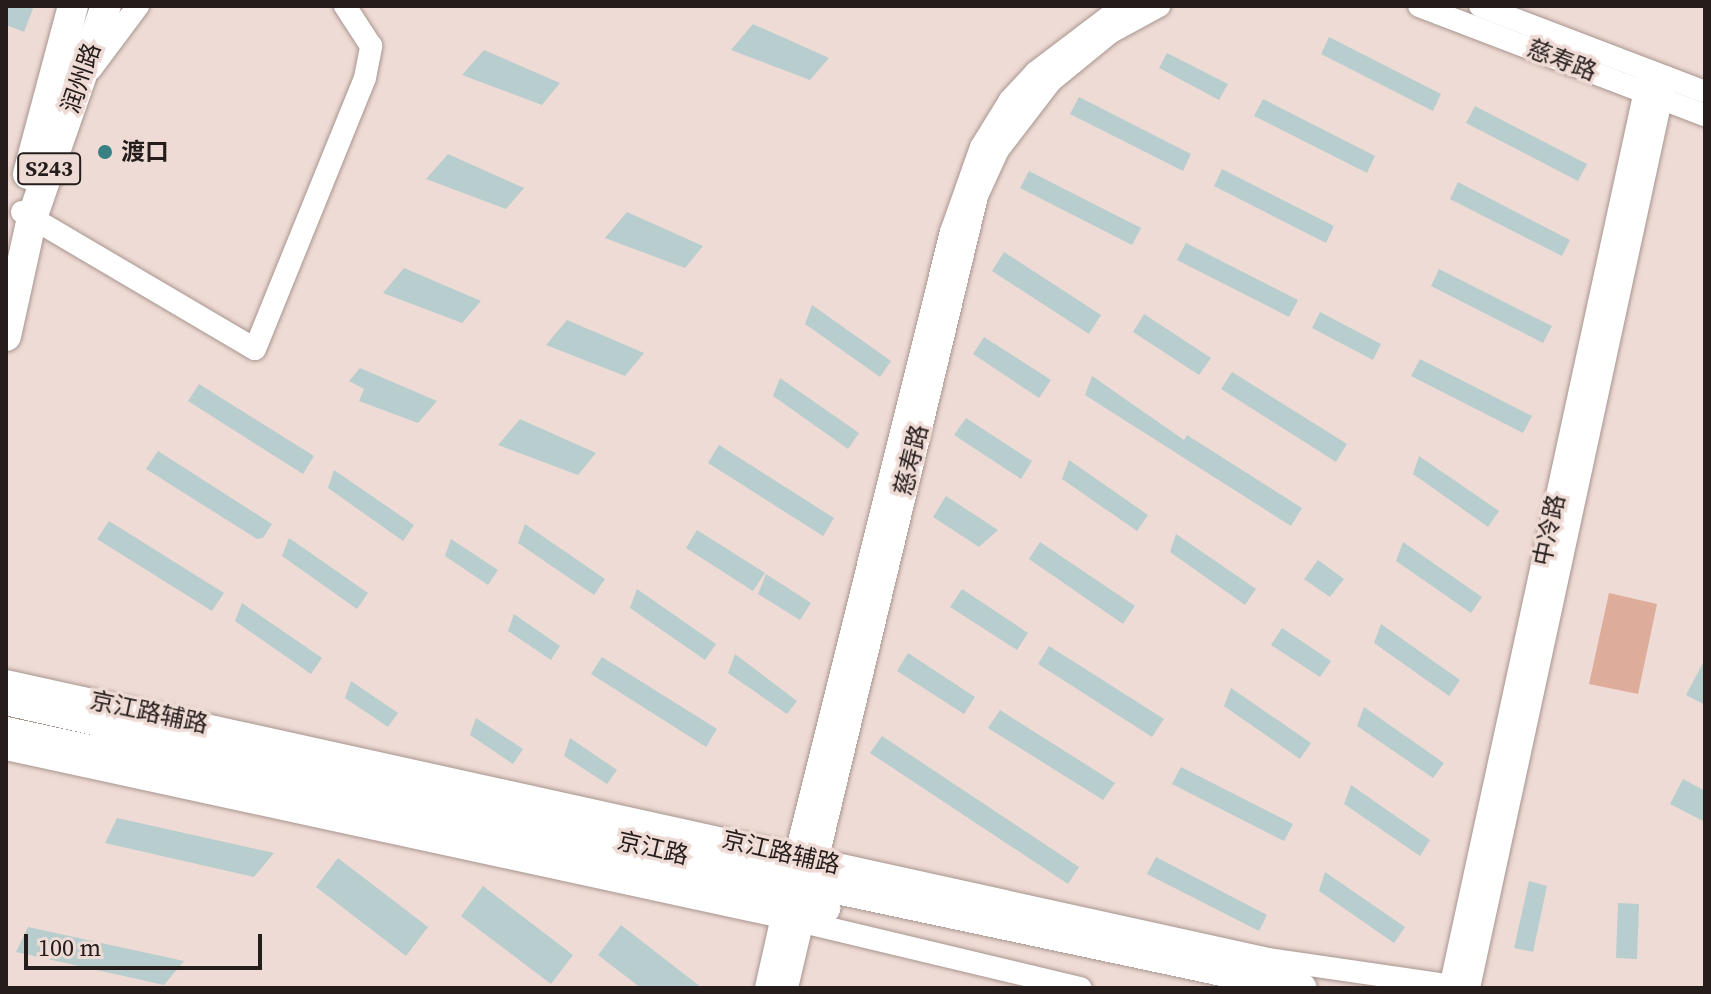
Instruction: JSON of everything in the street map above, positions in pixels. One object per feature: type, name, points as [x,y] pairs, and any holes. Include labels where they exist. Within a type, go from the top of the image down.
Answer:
[{"type":"main road","name":"润州路","points":[[6,336],[26,214],[73,6]]},
{"type":"main road","name":"润州路","points":[[6,267],[78,86],[106,6]]},
{"type":"main road","name":"京江路","points":[[6,700],[1198,988]]},
{"type":"main road","name":"京江路","points":[[6,732],[1302,988]]},
{"type":"street","points":[[78,86],[138,6]]},
{"type":"street","points":[[26,214],[255,349],[365,78],[371,46],[345,6]]},
{"type":"street","name":"慈寿路","points":[[787,988],[799,890],[951,232],[981,147],[1010,100],[1036,72],[1123,6]]},
{"type":"street","name":"慈寿路","points":[[766,988],[799,890],[977,196],[998,150],[1051,81],[1111,32],[1159,6]]},
{"type":"street","name":"慈寿路","points":[[1419,6],[1655,85],[1705,92]]},
{"type":"street","name":"慈寿路","points":[[1480,6],[1655,85],[1705,115]]},
{"type":"street","name":"中冷路","points":[[1459,988],[1655,85]]},
{"type":"street","name":"京江路辅路","points":[[6,681],[799,890],[1081,988]]},
{"type":"street","name":"京江路辅路","points":[[6,749],[799,890],[1459,988]]},
{"type":"shaded area","points":[[1609,593],[1657,604],[1638,694],[1589,684]]},
{"type":"building","points":[[6,6],[34,6],[24,32],[6,25]]},
{"type":"building","points":[[753,24],[829,58],[810,80],[731,50]]},
{"type":"building","points":[[1329,37],[1441,94],[1433,111],[1321,54]]},
{"type":"building","points":[[484,50],[560,83],[542,105],[462,75]]},
{"type":"building","points":[[1167,53],[1228,84],[1219,100],[1159,68]]},
{"type":"building","points":[[1079,97],[1191,154],[1183,171],[1070,114]]},
{"type":"building","points":[[1263,99],[1375,156],[1367,173],[1254,116]]},
{"type":"building","points":[[1475,106],[1587,164],[1578,181],[1466,123]]},
{"type":"building","points":[[448,154],[524,188],[506,209],[426,179]]},
{"type":"building","points":[[1222,169],[1334,226],[1326,243],[1214,186]]},
{"type":"building","points":[[1029,171],[1141,228],[1132,245],[1020,188]]},
{"type":"building","points":[[1458,182],[1570,240],[1562,256],[1450,199]]},
{"type":"building","points":[[627,212],[703,246],[685,268],[605,238]]},
{"type":"building","points":[[1186,243],[1298,300],[1289,317],[1177,260]]},
{"type":"building","points":[[1004,252],[1101,315],[1089,334],[992,271]]},
{"type":"building","points":[[404,268],[481,301],[462,323],[383,293]]},
{"type":"building","points":[[1439,269],[1552,326],[1543,343],[1431,286]]},
{"type":"building","points":[[812,305],[891,361],[880,377],[805,324]]},
{"type":"building","points":[[1320,312],[1381,344],[1373,360],[1312,328]]},
{"type":"building","points":[[1144,314],[1211,358],[1199,375],[1133,332]]},
{"type":"building","points":[[567,320],[644,353],[625,376],[546,345]]},
{"type":"building","points":[[984,337],[1051,380],[1039,398],[973,354]]},
{"type":"building","points":[[1420,359],[1532,416],[1523,433],[1411,376]]},
{"type":"building","points":[[360,368],[437,401],[418,423],[359,401],[364,389],[349,381]]},
{"type":"building","points":[[1232,372],[1347,444],[1336,462],[1221,389]]},
{"type":"building","points":[[1092,376],[1184,440],[1187,435],[1302,508],[1291,526],[1085,395]]},
{"type":"building","points":[[780,378],[859,433],[848,449],[773,396]]},
{"type":"building","points":[[199,384],[314,456],[303,474],[188,401]]},
{"type":"building","points":[[966,418],[1032,461],[1021,479],[954,435]]},
{"type":"building","points":[[520,419],[596,453],[578,475],[498,445]]},
{"type":"building","points":[[719,445],[834,518],[823,536],[708,463]]},
{"type":"building","points":[[158,451],[272,524],[263,538],[257,539],[146,469]]},
{"type":"building","points":[[1419,456],[1499,511],[1488,527],[1413,474]]},
{"type":"building","points":[[1069,460],[1148,515],[1137,531],[1062,479]]},
{"type":"building","points":[[334,470],[414,525],[403,541],[328,488]]},
{"type":"building","points":[[946,496],[998,530],[979,547],[933,517]]},
{"type":"building","points":[[109,521],[224,593],[212,611],[97,539]]},
{"type":"building","points":[[525,524],[605,579],[594,595],[518,543]]},
{"type":"building","points":[[697,530],[765,573],[753,591],[686,548]]},
{"type":"building","points":[[1176,534],[1256,589],[1245,605],[1170,552]]},
{"type":"building","points":[[289,538],[368,593],[357,609],[282,556]]},
{"type":"building","points":[[451,539],[498,570],[488,585],[445,556]]},
{"type":"building","points":[[1040,542],[1135,606],[1123,624],[1029,559]]},
{"type":"building","points":[[1403,542],[1482,597],[1471,613],[1396,561]]},
{"type":"building","points":[[1318,560],[1344,579],[1330,597],[1304,579]]},
{"type":"building","points":[[766,574],[811,603],[800,620],[758,594]]},
{"type":"building","points":[[637,589],[716,644],[705,660],[630,608]]},
{"type":"building","points":[[962,589],[1028,633],[1017,650],[950,607]]},
{"type":"building","points":[[242,603],[322,658],[311,674],[235,621]]},
{"type":"building","points":[[514,614],[560,646],[551,660],[508,631]]},
{"type":"building","points":[[1381,624],[1460,680],[1449,696],[1374,643]]},
{"type":"building","points":[[1282,628],[1331,661],[1320,677],[1271,645]]},
{"type":"building","points":[[1049,646],[1164,719],[1152,737],[1038,664]]},
{"type":"building","points":[[908,653],[975,697],[964,714],[897,671]]},
{"type":"building","points":[[735,654],[797,701],[787,714],[728,673]]},
{"type":"building","points":[[602,657],[717,729],[706,747],[591,674]]},
{"type":"building","points":[[1705,659],[1705,705],[1686,695]]},
{"type":"building","points":[[351,681],[398,713],[388,727],[345,698]]},
{"type":"building","points":[[1231,688],[1311,743],[1300,759],[1224,706]]},
{"type":"building","points":[[1364,707],[1444,763],[1433,778],[1357,726]]},
{"type":"building","points":[[1000,710],[1115,783],[1103,800],[988,728]]},
{"type":"building","points":[[476,718],[523,749],[513,764],[470,735]]},
{"type":"building","points":[[882,736],[1079,867],[1068,884],[870,753]]},
{"type":"building","points":[[570,738],[617,770],[607,784],[564,756]]},
{"type":"building","points":[[1181,767],[1293,824],[1284,841],[1172,784]]},
{"type":"building","points":[[1683,779],[1705,791],[1705,822],[1670,804]]},
{"type":"building","points":[[1351,785],[1430,840],[1420,856],[1344,804]]},
{"type":"building","points":[[117,818],[274,853],[254,877],[105,843]]},
{"type":"building","points":[[1156,857],[1267,915],[1259,931],[1147,874]]},
{"type":"building","points":[[338,858],[428,927],[406,956],[316,887]]},
{"type":"building","points":[[1325,872],[1405,927],[1394,943],[1319,891]]},
{"type":"building","points":[[1529,881],[1547,886],[1533,952],[1514,948]]},
{"type":"building","points":[[483,886],[573,955],[551,984],[461,916]]},
{"type":"building","points":[[1618,903],[1639,904],[1637,959],[1616,958]]},
{"type":"building","points":[[621,925],[702,988],[641,988],[598,955]]},
{"type":"building","points":[[28,927],[184,961],[164,985],[16,952]]},
{"type":"place","name":"渡口","points":[[105,152]]}]
